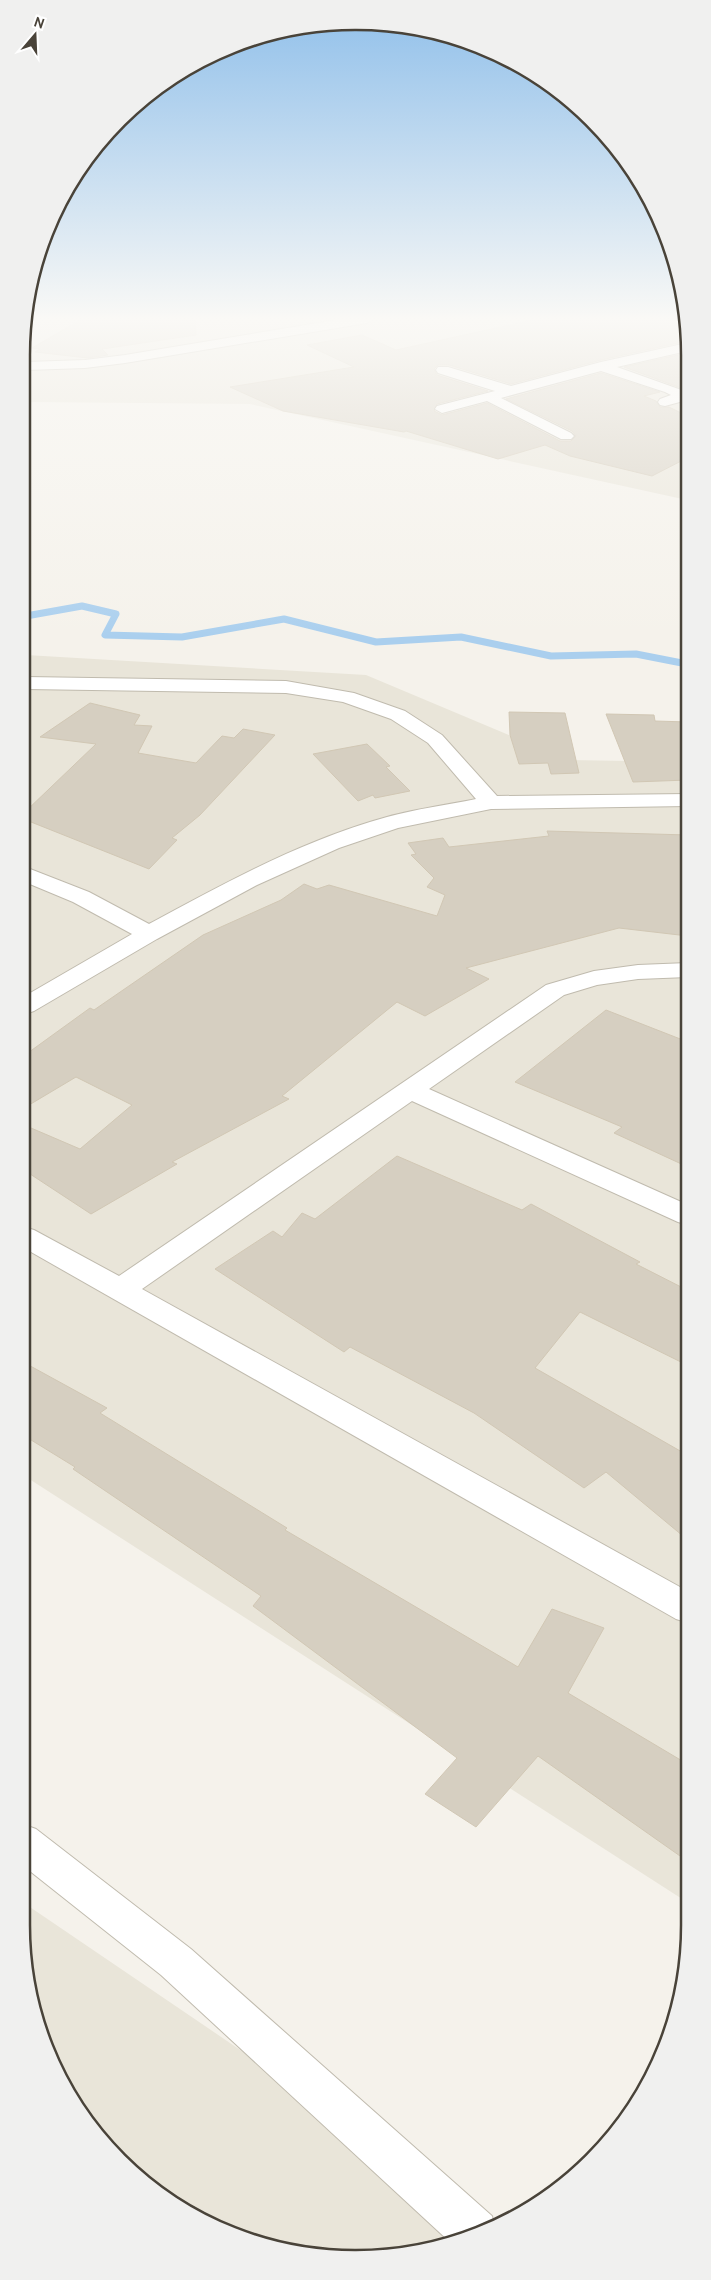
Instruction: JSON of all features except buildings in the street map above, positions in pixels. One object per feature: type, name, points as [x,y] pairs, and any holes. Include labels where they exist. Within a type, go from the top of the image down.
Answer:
[{"type":"street","points":[[545,425],[566,436]]},
{"type":"street","points":[[30,683],[286,687],[347,697],[398,715],[435,739],[491,803]]},
{"type":"street","points":[[30,1003],[149,934],[249,880],[331,843],[393,822],[491,803],[681,800]]},
{"type":"street","points":[[30,876],[81,897],[149,934]]},
{"type":"street","points":[[120,1289],[555,990],[594,978],[638,972],[681,970]]},
{"type":"street","points":[[409,1090],[681,1213]]},
{"type":"street","points":[[30,1239],[681,1604]]},
{"type":"street","points":[[30,1847],[176,1962],[471,2229]]},
{"type":"shaded area","points":[[347,425],[681,425],[681,499]]},
{"type":"shaded area","points":[[30,655],[366,675],[568,760],[681,762],[681,1898],[30,1480]]},
{"type":"shaded area","points":[[30,1907],[491,2220],[460,2233],[419,2244],[356,2250],[313,2247],[271,2239],[231,2225],[193,2206],[157,2183],[125,2155],[97,2123],[74,2087],[55,2049],[47,2029],[36,1988],[31,1946]]},
{"type":"waterway","points":[[30,615],[82,606],[116,614],[105,635],[182,637],[284,619],[376,642],[461,637],[551,656],[636,654],[681,663]]}]
